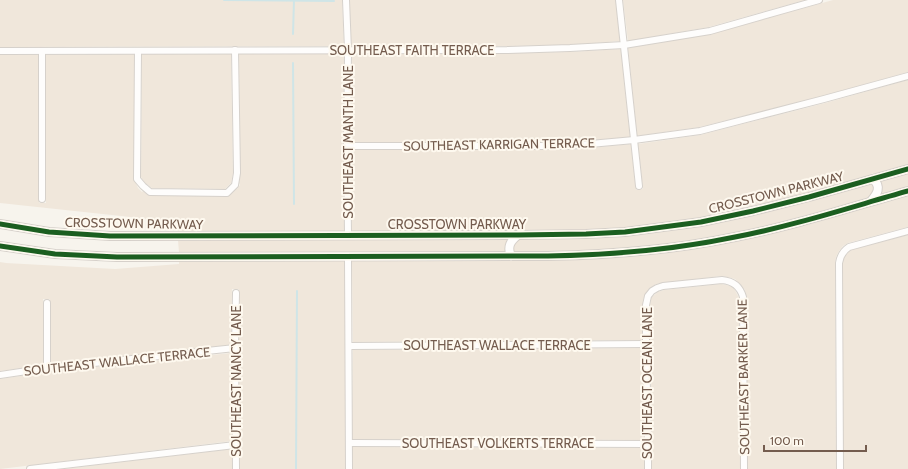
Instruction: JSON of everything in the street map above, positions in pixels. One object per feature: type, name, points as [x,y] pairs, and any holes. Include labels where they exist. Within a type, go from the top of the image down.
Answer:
[{"type":"main road","name":"CROSSTOWN PARKWAY","points":[[0,224],[49,232],[104,236],[518,235],[625,232],[701,222],[753,211],[908,169]]},
{"type":"main road","points":[[871,201],[878,188],[878,185],[873,179]]},
{"type":"main road","points":[[0,246],[55,254],[103,257],[554,256],[609,254],[639,252],[736,237],[908,191]]},
{"type":"main road","points":[[511,256],[509,252],[510,243],[518,235]]},
{"type":"street","name":"SOUTHEAST MANTH LANE","points":[[346,0],[348,50],[348,236]]},
{"type":"street","points":[[619,0],[639,186]]},
{"type":"street","name":"SOUTHEAST FAITH TERRACE","points":[[0,51],[515,50],[624,45],[710,30],[819,0]]},
{"type":"street","points":[[138,51],[137,179],[150,192],[227,192],[235,185],[237,173],[235,50]]},
{"type":"street","points":[[42,51],[42,199]]},
{"type":"street","name":"SOUTHEAST KARRIGAN TERRACE","points":[[347,146],[568,146],[634,140],[700,131],[908,76]]},
{"type":"street","points":[[840,469],[839,263],[845,249],[849,247],[908,231]]},
{"type":"street","points":[[348,257],[349,469]]},
{"type":"street","name":"SOUTHEAST BARKER LANE","points":[[692,284],[727,280],[733,282],[738,287],[743,297],[744,469]]},
{"type":"street","name":"SOUTHEAST OCEAN LANE","points":[[648,469],[646,305],[648,296],[657,288],[692,284]]},
{"type":"street","name":"SOUTHEAST NANCY LANE","points":[[236,293],[236,469]]},
{"type":"street","points":[[47,303],[48,368]]},
{"type":"street","name":"SOUTHEAST WALLACE TERRACE","points":[[349,346],[646,344]]},
{"type":"street","name":"SOUTHEAST WALLACE TERRACE","points":[[0,375],[48,368],[235,348]]},
{"type":"street","name":"SOUTHEAST VOLKERTS TERRACE","points":[[349,443],[648,444]]},
{"type":"street","points":[[30,469],[235,445]]},
{"type":"shaded area","points":[[0,0],[342,0],[344,46],[0,47]]},
{"type":"shaded area","points":[[349,0],[616,0],[620,41],[571,45],[351,46]]},
{"type":"shaded area","points":[[623,0],[805,0],[709,27],[628,41]]},
{"type":"shaded area","points":[[833,0],[908,0],[908,72],[823,96],[700,127],[637,136],[628,48],[711,34]]},
{"type":"shaded area","points":[[621,49],[630,137],[568,142],[351,142],[352,54],[570,52]]},
{"type":"shaded area","points":[[135,54],[134,179],[138,188],[150,196],[226,196],[237,189],[240,185],[239,54],[344,54],[343,149],[345,232],[178,232],[177,222],[0,203],[0,55],[38,55],[39,203],[46,203],[46,55]]},
{"type":"shaded area","points":[[142,54],[231,54],[233,173],[231,183],[225,189],[152,188],[145,183],[141,177]]},
{"type":"shaded area","points":[[908,80],[908,165],[874,175],[872,173],[871,175],[808,193],[727,213],[675,222],[625,228],[520,231],[352,232],[351,150],[568,150],[631,144],[636,190],[643,189],[638,144],[700,135]]},
{"type":"shaded area","points":[[908,173],[908,187],[880,195],[880,181]]},
{"type":"shaded area","points":[[872,183],[874,186],[874,191],[869,198],[735,234],[622,249],[548,253],[513,252],[513,245],[519,239],[625,236],[702,226],[754,215]]},
{"type":"shaded area","points":[[908,195],[908,227],[848,243],[843,246],[836,257],[836,469],[747,469],[746,297],[745,290],[741,285],[735,279],[728,277],[721,276],[663,283],[656,284],[650,288],[643,300],[642,340],[353,342],[352,261],[509,261],[639,256],[736,241],[787,229],[870,206],[871,207],[873,205]]},
{"type":"shaded area","points":[[908,235],[908,469],[843,469],[843,258],[850,250]]},
{"type":"shaded area","points":[[508,239],[505,247],[506,252],[179,253],[178,240]]},
{"type":"shaded area","points":[[179,261],[345,261],[345,469],[239,469],[239,289],[232,289],[231,345],[51,364],[50,299],[43,299],[44,365],[0,371],[0,262],[115,269],[179,264]]},
{"type":"shaded area","points":[[721,284],[731,286],[739,298],[740,469],[651,469],[651,298],[658,292],[664,290]]},
{"type":"shaded area","points":[[642,348],[645,440],[352,439],[353,350]]},
{"type":"shaded area","points":[[231,353],[232,441],[0,469],[0,379],[48,372]]},
{"type":"shaded area","points":[[352,447],[644,448],[644,469],[353,469]]},
{"type":"shaded area","points":[[232,449],[232,469],[63,469]]},
{"type":"waterway","points":[[224,0],[334,1]]},
{"type":"waterway","points":[[293,34],[294,0]]},
{"type":"waterway","points":[[293,63],[294,204]]},
{"type":"waterway","points":[[296,469],[297,291]]},
{"type":"cycle path","points":[[0,224],[49,232],[110,236],[518,235],[625,232],[701,222],[753,211],[908,169]]},
{"type":"cycle path","points":[[0,246],[55,254],[117,257],[548,256],[595,254],[642,251],[712,242],[757,233],[908,191]]}]
